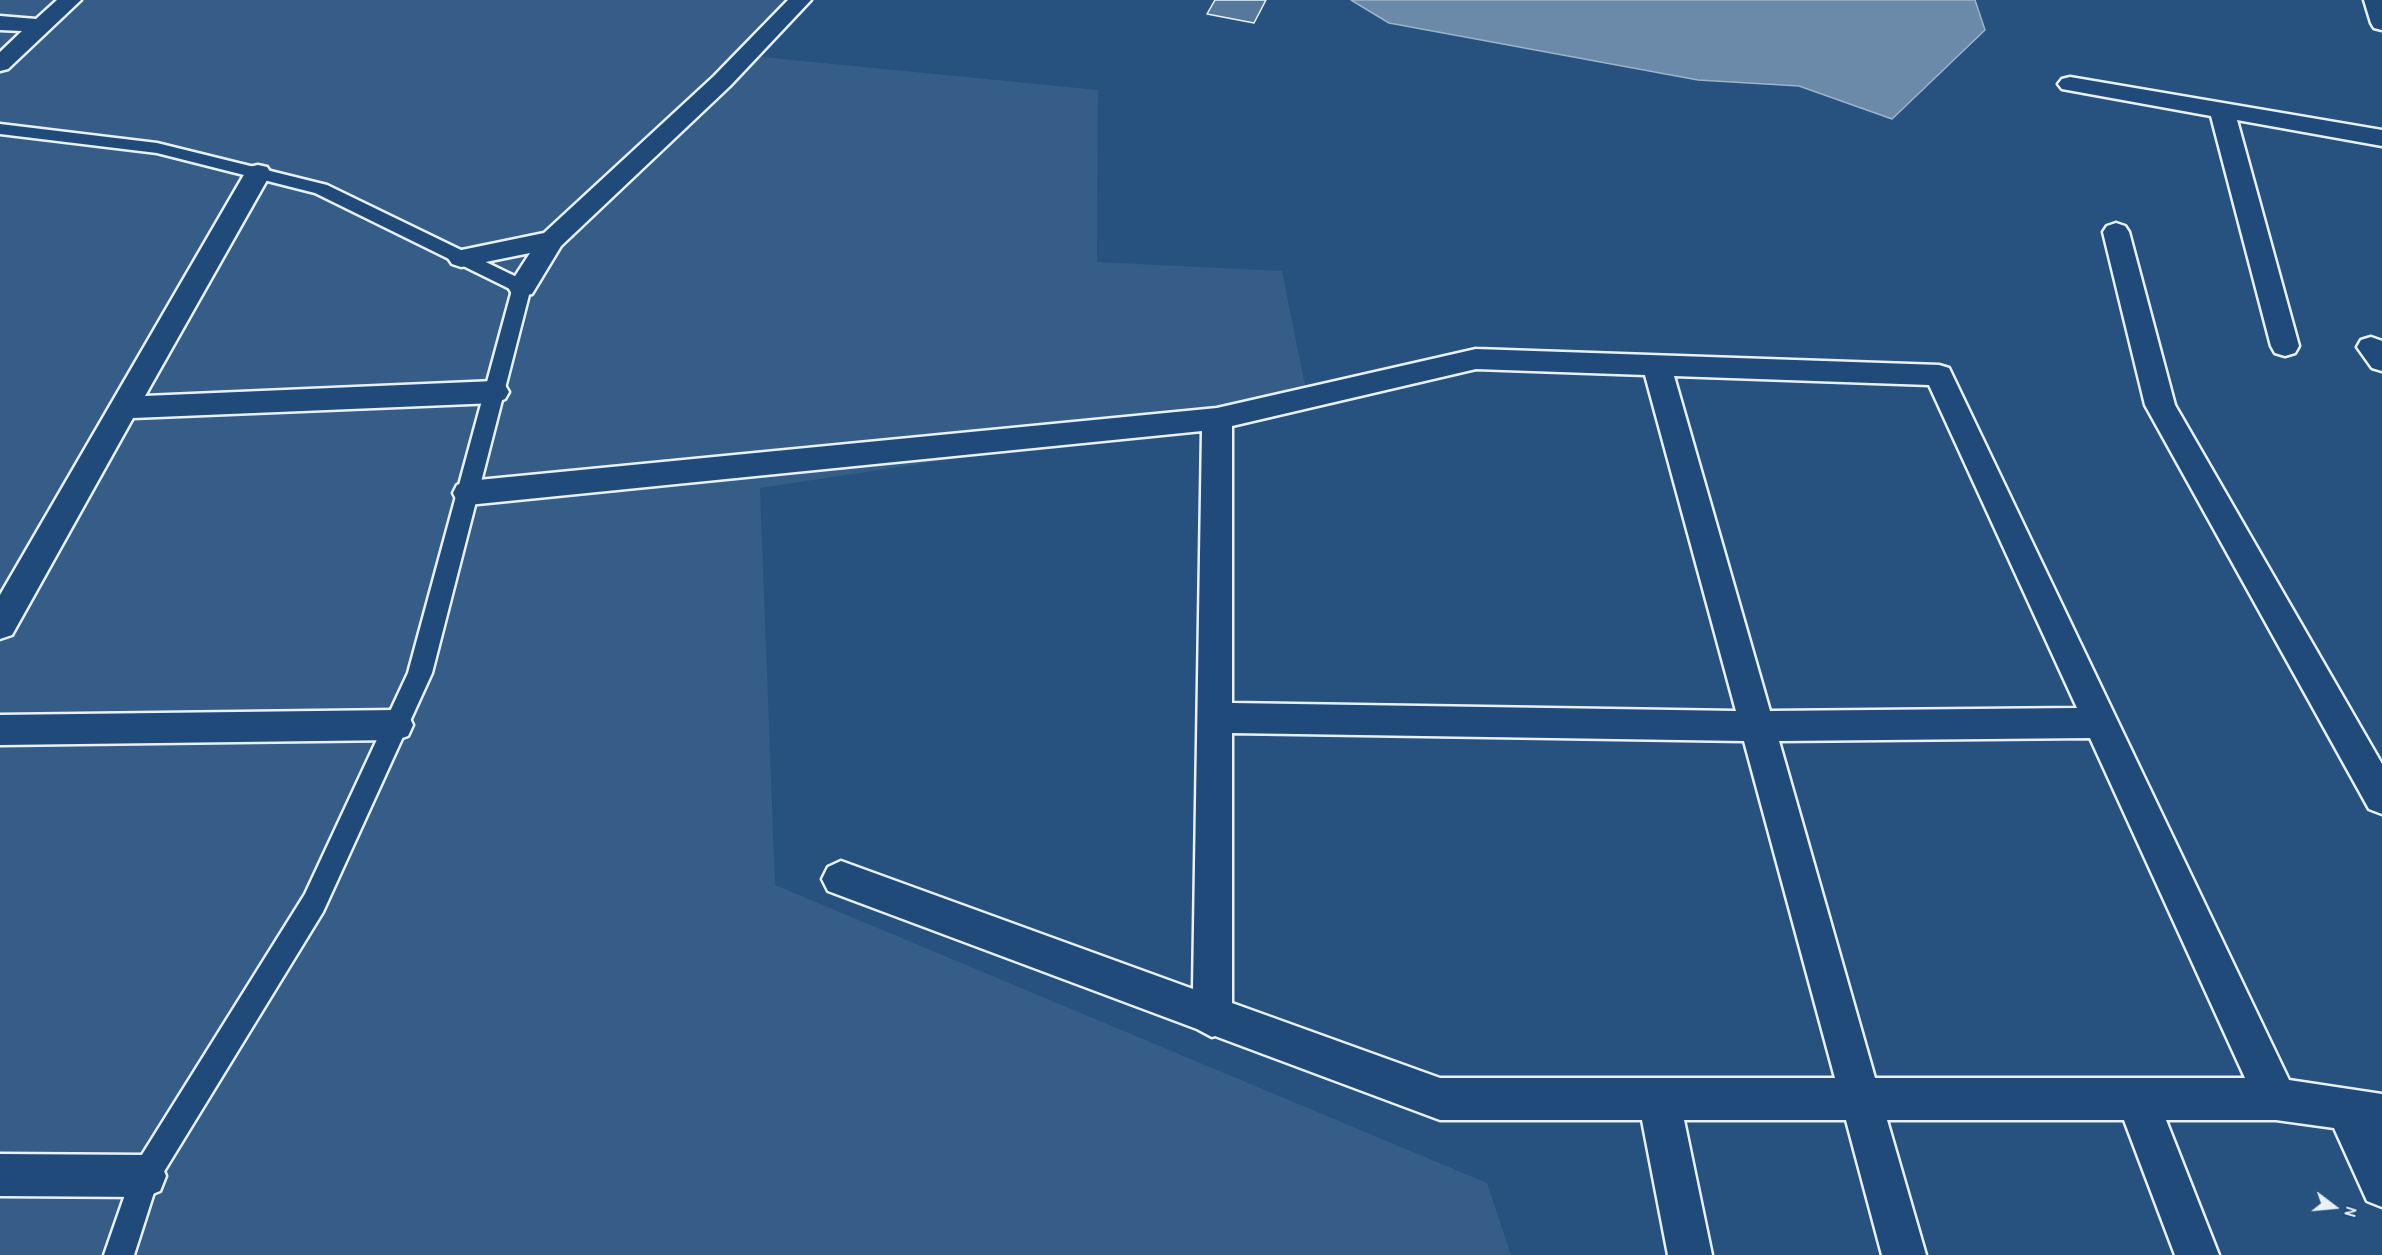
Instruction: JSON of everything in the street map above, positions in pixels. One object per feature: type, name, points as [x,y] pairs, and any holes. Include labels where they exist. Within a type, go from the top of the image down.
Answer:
[{"type":"street","points":[[0,64],[70,0]]},
{"type":"street","points":[[522,287],[552,240],[722,81],[800,0]]},
{"type":"street","points":[[2375,0],[2382,23]]},
{"type":"street","points":[[0,23],[41,26]]},
{"type":"street","points":[[2070,84],[2382,138]]},
{"type":"street","points":[[2222,111],[2285,346]]},
{"type":"street","points":[[0,626],[258,173]]},
{"type":"street","points":[[2116,232],[2160,405],[2382,798]]},
{"type":"street","points":[[461,258],[552,240]]},
{"type":"street","points":[[468,493],[1217,419],[1476,359],[1939,375],[2276,1099]]},
{"type":"street","points":[[1657,366],[1859,1100],[1904,1255]]},
{"type":"street","points":[[124,408],[495,392]]},
{"type":"street","points":[[1212,1017],[1217,419]]},
{"type":"street","points":[[1214,718],[1756,726],[2101,723]]},
{"type":"street","points":[[0,730],[396,725]]},
{"type":"street","points":[[841,879],[1440,1099],[2276,1099],[2365,1112],[2382,1186]]},
{"type":"street","points":[[2137,1099],[2197,1255]]},
{"type":"street","points":[[1659,1100],[1690,1255]]},
{"type":"street","points":[[0,1174],[146,1176]]},
{"type":"lane","points":[[0,129],[157,148],[321,189],[522,287],[420,673],[314,903],[146,1176],[119,1255]]},
{"type":"shaded area","points":[[0,0],[806,0],[752,56],[1098,90],[1097,262],[1282,271],[1309,405],[760,488],[775,885],[1487,1183],[1511,1255],[0,1255]]},
{"type":"shaded area","points":[[1351,0],[1975,0],[1985,30],[1892,119],[1799,86],[1698,80],[1389,23]]},
{"type":"building","points":[[1215,0],[1266,0],[1254,23],[1207,14]]}]
